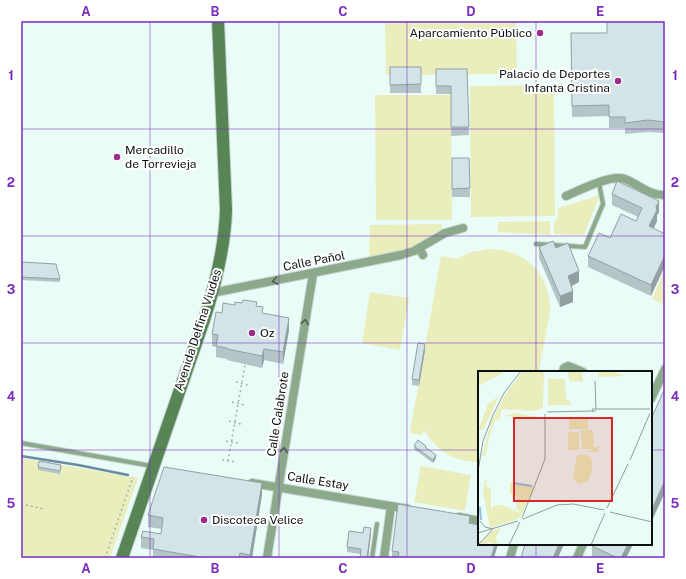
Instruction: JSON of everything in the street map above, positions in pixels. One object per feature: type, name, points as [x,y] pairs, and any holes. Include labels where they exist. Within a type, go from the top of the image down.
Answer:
[{"type":"street","name":"Avenida Delfina Viudes","points":[[122,558],[157,467],[212,293],[222,250],[225,227],[218,21]]},
{"type":"street","points":[[566,196],[615,178],[620,178],[657,194],[665,195]]},
{"type":"street","name":"Calle Pañol","points":[[212,293],[421,252],[439,236],[463,228]]},
{"type":"street","name":"Calle Calabrote","points":[[267,558],[313,274]]},
{"type":"street","points":[[563,371],[565,367],[569,366],[581,371]]},
{"type":"street","points":[[652,397],[665,369]]},
{"type":"street","name":"Calle Estay","points":[[247,482],[413,510]]},
{"type":"street","points":[[384,558],[392,506]]},
{"type":"street","points":[[450,516],[478,521]]},
{"type":"street","points":[[510,558],[514,545]]},
{"type":"street","points":[[578,558],[583,545]]},
{"type":"lane","points":[[536,244],[585,247],[603,204],[599,183]]},
{"type":"lane","points":[[21,443],[157,467]]},
{"type":"lane","points":[[372,558],[376,524]]},
{"type":"path","points":[[228,461],[245,365]]},
{"type":"path","points":[[236,382],[248,385]]},
{"type":"path","points":[[232,402],[245,404]]},
{"type":"path","points":[[229,421],[241,424]]},
{"type":"path","points":[[226,441],[238,443]]},
{"type":"path","points":[[222,460],[235,462]]},
{"type":"path","points":[[105,558],[133,477]]},
{"type":"path","points":[[21,508],[22,505],[44,510]]},
{"type":"green space","points":[[385,21],[516,21],[517,74],[386,75]]},
{"type":"green space","points":[[554,85],[555,216],[471,217],[470,86]]},
{"type":"green space","points":[[375,95],[451,95],[452,220],[376,220]]},
{"type":"green space","points":[[600,195],[584,235],[554,234],[554,221],[557,221],[558,208]]},
{"type":"green space","points":[[550,221],[550,235],[498,232],[498,222]]},
{"type":"green space","points":[[442,224],[442,229],[433,233],[418,244],[394,253],[369,258],[370,225]]},
{"type":"green space","points":[[488,249],[501,250],[513,253],[524,259],[533,266],[546,285],[550,311],[539,371],[478,371],[478,462],[462,460],[447,454],[434,444],[424,430],[422,435],[410,433],[441,256],[457,259],[471,252]]},
{"type":"green space","points":[[665,270],[665,305],[652,299]]},
{"type":"green space","points":[[370,292],[409,298],[400,350],[362,343]]},
{"type":"green space","points":[[21,458],[138,478],[110,558],[24,558],[21,544]]},
{"type":"green space","points":[[421,466],[471,475],[465,511],[414,502]]},
{"type":"building","name":"Palacio de Deportes Infanta Cristina","points":[[607,21],[665,21],[665,122],[648,120],[625,123],[625,117],[609,117],[609,105],[572,106],[571,33],[607,33]]},
{"type":"building","points":[[390,67],[421,67],[421,84],[390,85]]},
{"type":"building","points":[[436,69],[467,69],[469,127],[451,127],[451,86],[436,86]]},
{"type":"building","points":[[452,158],[469,158],[470,188],[452,189]]},
{"type":"building","points":[[617,181],[659,201],[656,207],[657,210],[649,226],[665,234],[665,255],[651,285],[588,256],[599,233],[610,238],[621,214],[636,221],[642,208],[612,194]]},
{"type":"building","points":[[553,241],[556,248],[568,243],[579,271],[568,276],[573,291],[560,296],[539,247]]},
{"type":"building","points":[[21,262],[56,264],[60,279],[21,277]]},
{"type":"building","points":[[243,300],[257,302],[256,306],[263,307],[262,313],[289,318],[283,352],[264,349],[262,356],[216,346],[218,335],[212,334],[216,312],[222,313],[223,303],[235,305],[235,302],[242,303]]},
{"type":"building","points":[[418,343],[425,344],[419,380],[412,379]]},
{"type":"building","points":[[665,388],[665,480],[653,507],[652,506],[652,417]]},
{"type":"building","points":[[418,440],[436,455],[433,460],[414,446]]},
{"type":"building","points":[[39,461],[61,465],[60,471],[38,467]]},
{"type":"building","name":"Discoteca Velice","points":[[164,467],[262,483],[250,555],[240,553],[239,558],[206,558],[153,549],[154,539],[141,537],[143,531],[161,534],[163,518],[148,515]]},
{"type":"building","points":[[398,504],[470,516],[469,523],[478,525],[478,545],[495,545],[491,558],[398,558],[399,552],[392,551]]},
{"type":"building","points":[[364,527],[371,528],[367,558],[360,558],[361,549],[347,547],[349,531],[363,533]]},
{"type":"building","points":[[525,545],[559,545],[553,558],[521,558]]},
{"type":"building","points":[[592,545],[628,545],[621,558]]},
{"type":"waterway","points":[[21,456],[128,475]]},
{"type":"place","name":"Aparcamiento Público","points":[[540,33]]},
{"type":"place","name":"Palacio de Deportes Infanta Cristina","points":[[618,81]]},
{"type":"place","name":"Mercadillo de Torrevieja","points":[[117,157]]},
{"type":"place","name":"Oz","points":[[252,333]]},
{"type":"place","name":"Discoteca Velice","points":[[204,520]]}]
